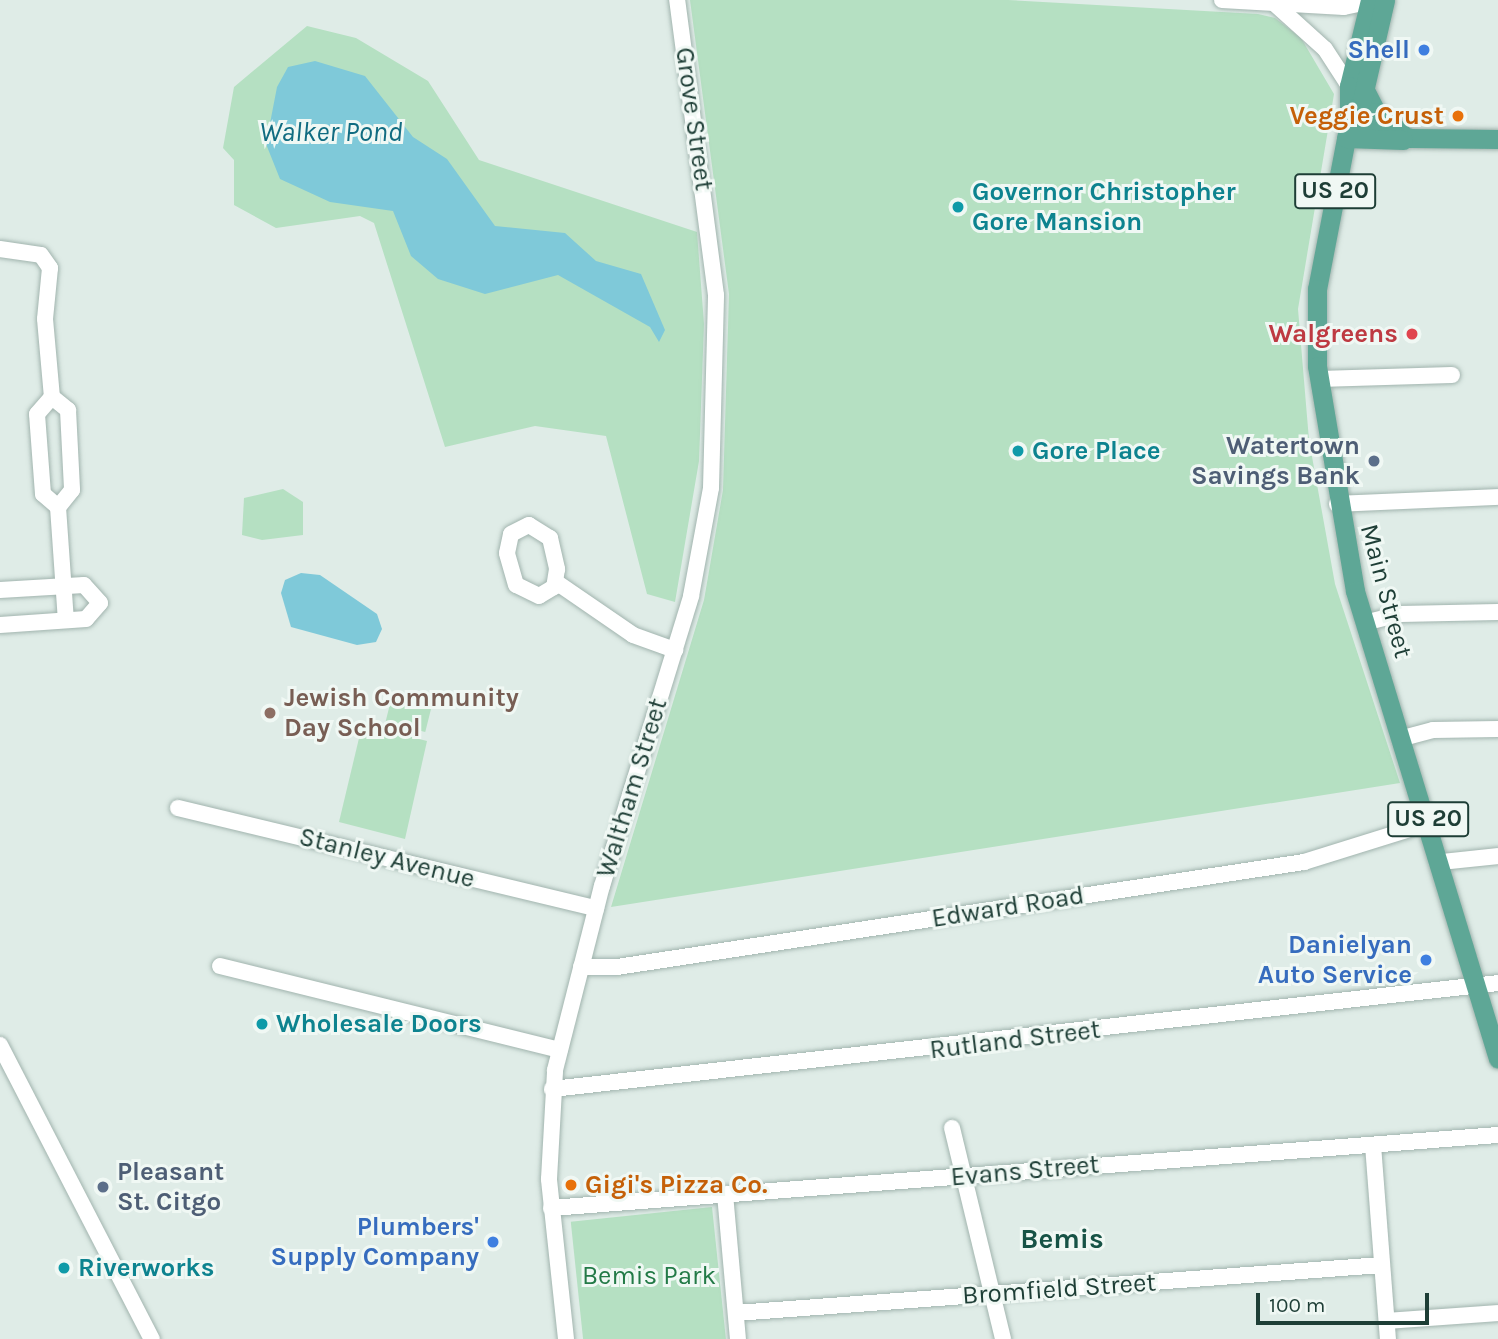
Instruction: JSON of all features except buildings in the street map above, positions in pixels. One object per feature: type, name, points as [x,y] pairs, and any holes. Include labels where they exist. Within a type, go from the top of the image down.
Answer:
[{"type":"main road","name":"Main Street","points":[[1375,1],[1317,289],[1319,379],[1337,504],[1364,623],[1403,738],[1498,1059]]},
{"type":"main road","points":[[1357,88],[1379,116],[1411,138]]},
{"type":"main road","points":[[1347,131],[1376,144],[1411,138],[1498,139]]},
{"type":"street","name":"Grove Street","points":[[677,0],[711,237]]},
{"type":"street","points":[[1222,0],[1273,3],[1375,1]]},
{"type":"street","points":[[1273,3],[1318,41],[1357,88]]},
{"type":"street","name":"Waltham Street","points":[[566,1339],[551,1208],[552,1089],[559,1050],[596,908],[696,576],[710,488],[718,324],[711,237]]},
{"type":"street","points":[[0,249],[41,255],[50,268],[46,319],[52,397],[68,410],[72,477],[72,495],[58,507]]},
{"type":"street","points":[[1319,379],[1452,375]]},
{"type":"street","points":[[52,397],[39,406],[38,427],[43,494],[58,507],[66,621]]},
{"type":"street","points":[[1337,504],[1498,497]]},
{"type":"street","points":[[556,582],[633,635],[675,650]]},
{"type":"street","points":[[0,590],[91,587],[100,603],[91,617],[0,625]]},
{"type":"street","points":[[1364,623],[1400,614],[1498,612]]},
{"type":"street","points":[[1403,738],[1498,729]]},
{"type":"street","name":"Stanley Avenue","points":[[178,808],[596,908]]},
{"type":"street","name":"Edward Road","points":[[581,967],[617,967],[1304,862],[1429,823]]},
{"type":"street","points":[[1441,862],[1498,856]]},
{"type":"street","points":[[220,966],[559,1050]]},
{"type":"street","name":"Rutland Street","points":[[552,1089],[1498,983]]},
{"type":"street","points":[[0,1045],[152,1339]]},
{"type":"street","points":[[952,1128],[960,1176],[996,1293],[1003,1339]]},
{"type":"street","name":"Evans Street","points":[[551,1208],[1498,1135]]},
{"type":"street","points":[[1373,1145],[1388,1339]]},
{"type":"street","points":[[725,1194],[738,1339]]},
{"type":"street","name":"Bromfield Street","points":[[736,1313],[1382,1265]]},
{"type":"street","points":[[1387,1321],[1498,1313]]},
{"type":"green space","name":"Gore Place","points":[[690,0],[1008,0],[1258,14],[1275,18],[1301,38],[1334,94],[1298,309],[1309,440],[1335,584],[1400,783],[611,907],[704,600],[723,490],[729,294]]},
{"type":"green space","points":[[307,26],[356,38],[428,81],[479,160],[697,232],[704,324],[699,461],[675,602],[647,594],[606,436],[535,426],[445,447],[374,223],[360,216],[276,228],[234,205],[234,160],[223,148],[234,87]]},
{"type":"green space","points":[[283,489],[303,502],[303,535],[262,540],[242,535],[244,498]]},
{"type":"green space","points":[[392,696],[432,706],[425,732],[385,722]]},
{"type":"green space","points":[[372,727],[427,741],[405,839],[339,822],[360,734]]},
{"type":"green space","name":"Bemis Park","points":[[712,1207],[726,1339],[583,1339],[571,1222]]},
{"type":"water","name":"Walker Pond","points":[[315,61],[365,76],[413,137],[447,159],[495,226],[565,233],[596,261],[641,274],[665,330],[659,342],[650,327],[558,275],[485,294],[438,279],[411,256],[393,211],[330,202],[280,179],[266,144],[277,87],[288,67]]},
{"type":"water","points":[[301,573],[320,575],[377,614],[382,629],[376,642],[357,645],[291,627],[281,593],[285,580]]},
{"type":"place","name":"Shell","points":[[1424,50]]},
{"type":"place","name":"Veggie Crust","points":[[1458,116]]},
{"type":"place","name":"Governor Christopher Gore Mansion","points":[[958,207]]},
{"type":"place","name":"Walgreens","points":[[1412,334]]},
{"type":"place","name":"Gore Place","points":[[1018,451]]},
{"type":"place","name":"Watertown Savings Bank","points":[[1374,461]]},
{"type":"place","name":"Jewish Community Day School","points":[[270,713]]},
{"type":"place","name":"Danielyan Auto Service","points":[[1426,960]]},
{"type":"place","name":"Wholesale Doors","points":[[262,1024]]},
{"type":"place","name":"Gigi's Pizza Co.","points":[[571,1185]]},
{"type":"place","name":"Pleasant St. Citgo","points":[[103,1187]]},
{"type":"place","name":"Plumbers' Supply Company","points":[[493,1242]]},
{"type":"place","name":"Riverworks","points":[[64,1268]]},
{"type":"district","name":"Bemis","points":[[1062,1239]]}]
